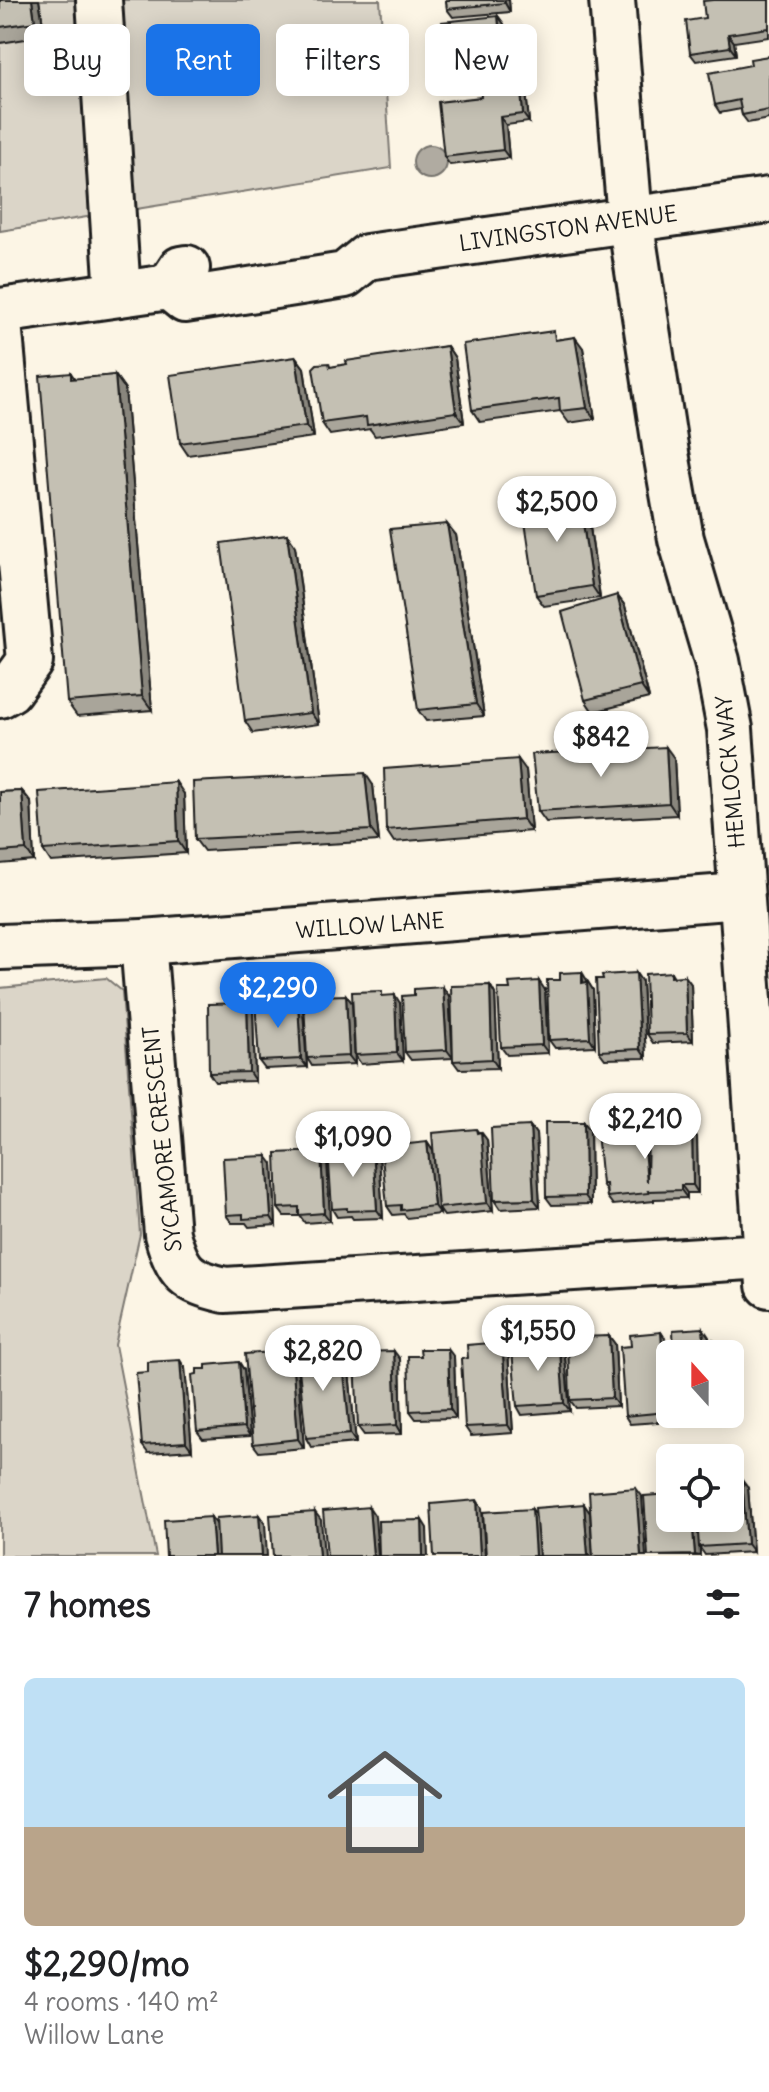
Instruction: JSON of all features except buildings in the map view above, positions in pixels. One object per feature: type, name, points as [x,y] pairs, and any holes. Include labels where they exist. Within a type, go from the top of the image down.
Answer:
[{"type":"street","points":[[99,0],[118,294]]},
{"type":"street","name":"HEMLOCK WAY","points":[[612,0],[630,219],[681,539],[717,661],[730,729],[767,1271]]},
{"type":"street","name":"LIVINGSTON AVENUE","points":[[0,311],[169,287],[185,300],[345,275],[367,257],[769,200]]},
{"type":"street","points":[[0,333],[30,661],[9,690],[0,695]]},
{"type":"street","name":"WILLOW LANE","points":[[0,947],[143,942],[740,896]]},
{"type":"street","name":"SYCAMORE CRESCENT","points":[[143,942],[167,1234],[175,1263],[198,1284],[225,1290],[767,1271]]},
{"type":"shaded area","points":[[0,0],[380,0],[382,24],[276,24],[276,96],[386,96],[391,168],[0,231]]},
{"type":"shaded area","points":[[430,145],[442,150],[447,162],[442,174],[430,179],[418,174],[413,162],[418,150]]},
{"type":"shaded area","points":[[106,978],[122,991],[140,1234],[115,1345],[156,1556],[0,1556],[0,988]]}]
